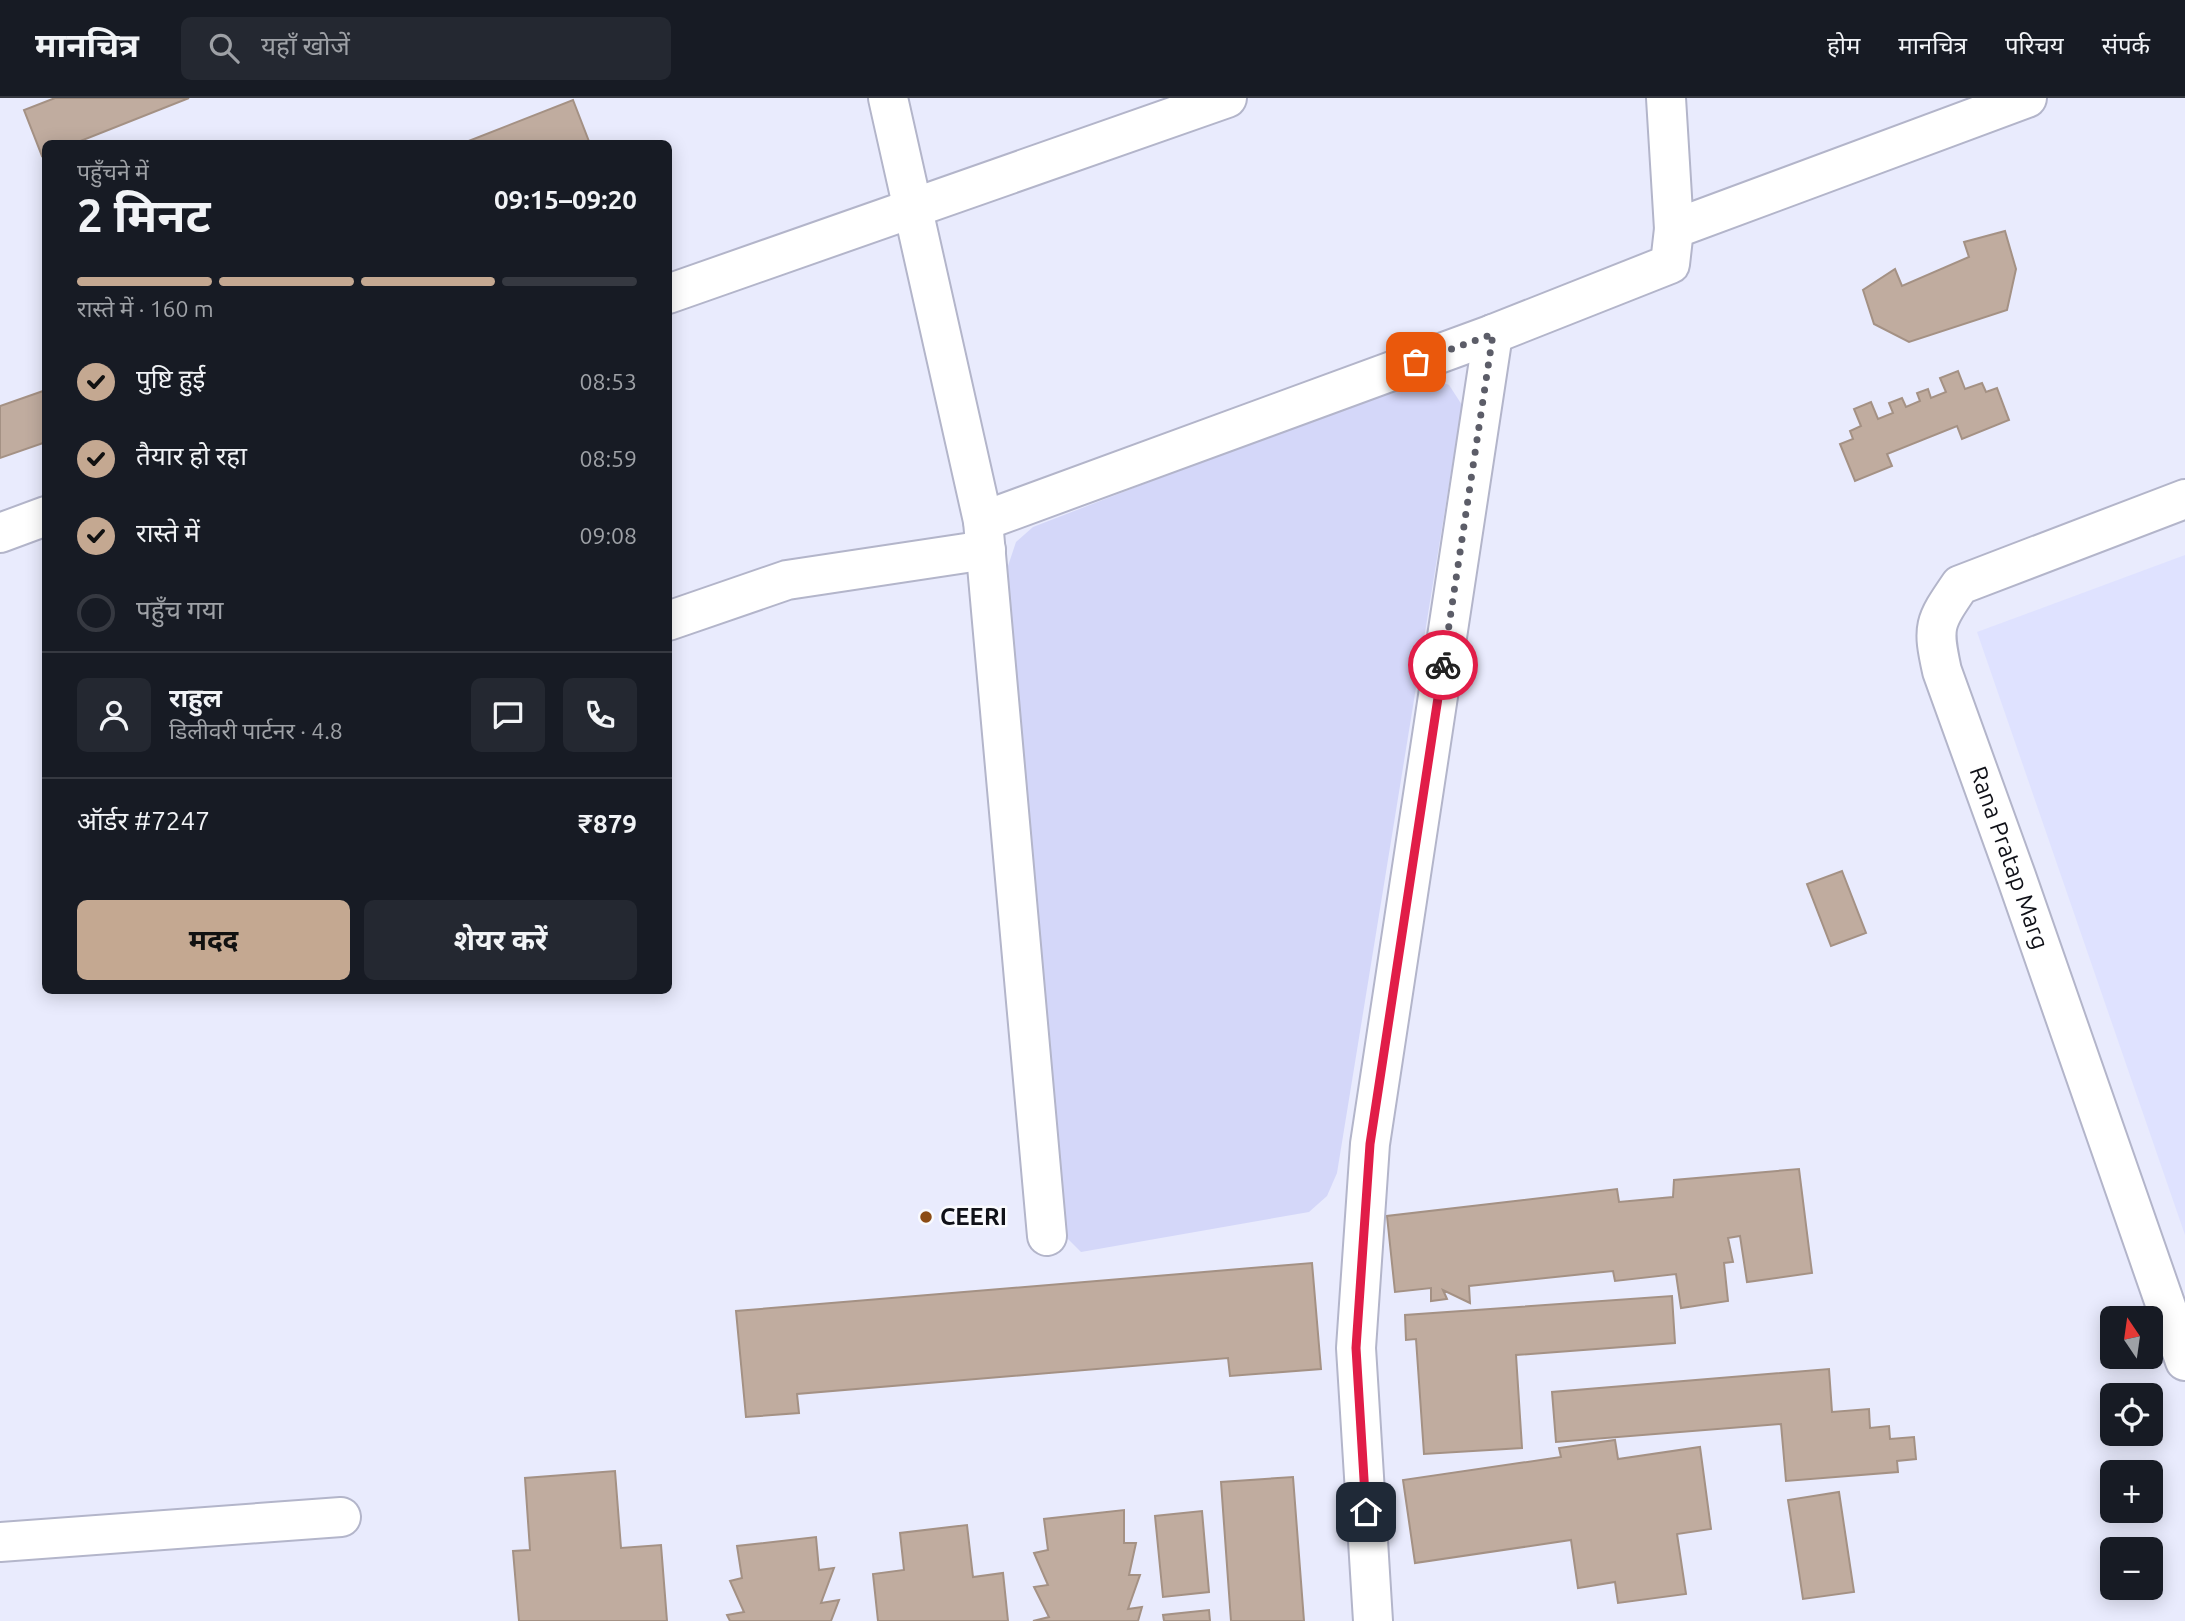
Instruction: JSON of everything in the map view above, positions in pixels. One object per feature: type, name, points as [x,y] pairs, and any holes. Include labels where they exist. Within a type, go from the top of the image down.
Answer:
[{"type":"street","points":[[888,98],[984,536],[1047,1236]]},
{"type":"street","points":[[672,293],[1227,98]]},
{"type":"street","points":[[672,620],[788,580],[984,536],[1670,264],[1674,229],[1666,98]]},
{"type":"street","points":[[1674,229],[2026,98]]},
{"type":"street","points":[[1373,1621],[1356,1348],[1370,1144],[1493,334]]},
{"type":"street","name":"Rana Pratap Marg","points":[[2185,499],[1960,584],[1938,617],[1936,643],[1942,671],[2185,1361]]},
{"type":"street","points":[[0,533],[42,517]]},
{"type":"street","points":[[0,1542],[341,1517]]},
{"type":"shaded area","points":[[1432,378],[1449,385],[1462,405],[1337,1173],[1327,1196],[1309,1212],[1081,1252],[1068,1239],[1059,1224],[1009,600],[1008,566],[1016,542],[1033,527],[1412,380]]},
{"type":"shaded area","points":[[2185,555],[2185,1235],[1977,632]]},
{"type":"building","points":[[55,98],[189,98],[83,140],[42,140],[42,156],[24,110]]},
{"type":"building","points":[[573,100],[588,140],[471,140]]},
{"type":"building","points":[[2005,231],[2016,269],[2007,310],[1909,342],[1874,324],[1863,290],[1895,269],[1902,286],[1969,257],[1964,242]]},
{"type":"building","points":[[1958,371],[1965,389],[1982,383],[1986,392],[1997,388],[2009,420],[1962,439],[1957,426],[1887,454],[1892,466],[1855,481],[1840,444],[1853,439],[1850,431],[1861,426],[1854,409],[1871,402],[1878,419],[1893,413],[1889,403],[1902,398],[1906,407],[1920,401],[1917,393],[1928,389],[1931,398],[1946,392],[1940,378]]},
{"type":"building","points":[[42,391],[42,443],[0,458],[0,406]]},
{"type":"building","points":[[1842,871],[1866,933],[1831,946],[1807,884]]},
{"type":"building","points":[[1799,1169],[1812,1273],[1747,1282],[1740,1236],[1728,1238],[1733,1262],[1724,1263],[1728,1301],[1681,1308],[1676,1274],[1615,1281],[1613,1271],[1469,1286],[1470,1303],[1443,1290],[1447,1299],[1431,1301],[1431,1288],[1395,1292],[1387,1216],[1617,1189],[1619,1202],[1673,1197],[1674,1180]]},
{"type":"building","points":[[1312,1263],[1321,1369],[1230,1376],[1228,1358],[797,1394],[799,1413],[746,1417],[736,1311]]},
{"type":"building","points":[[1672,1296],[1675,1343],[1516,1355],[1522,1448],[1424,1454],[1416,1339],[1406,1340],[1405,1315]]},
{"type":"building","points":[[1829,1369],[1832,1412],[1869,1409],[1870,1428],[1889,1426],[1890,1439],[1914,1437],[1916,1459],[1897,1461],[1898,1472],[1786,1481],[1781,1424],[1556,1442],[1552,1392]]},
{"type":"building","points":[[1615,1440],[1618,1459],[1700,1447],[1711,1529],[1677,1534],[1686,1594],[1618,1603],[1615,1582],[1578,1588],[1571,1540],[1415,1563],[1403,1480],[1561,1457],[1559,1448]]},
{"type":"building","points":[[615,1471],[621,1548],[661,1545],[667,1621],[519,1621],[513,1551],[530,1550],[525,1478]]},
{"type":"building","points":[[1293,1477],[1304,1621],[1231,1621],[1221,1482]]},
{"type":"building","points":[[1839,1492],[1854,1592],[1803,1599],[1788,1500]]},
{"type":"building","points":[[1124,1510],[1124,1543],[1136,1543],[1129,1575],[1140,1575],[1128,1609],[1142,1607],[1138,1621],[1033,1621],[1049,1617],[1034,1587],[1048,1585],[1034,1553],[1048,1550],[1044,1519]]},
{"type":"building","points":[[1202,1511],[1209,1592],[1163,1597],[1155,1516]]},
{"type":"building","points":[[967,1525],[973,1577],[1003,1573],[1008,1621],[878,1621],[873,1574],[904,1570],[900,1533]]},
{"type":"building","points":[[816,1537],[819,1570],[834,1568],[821,1603],[839,1600],[831,1621],[730,1621],[727,1615],[744,1612],[730,1581],[742,1578],[737,1546]]},
{"type":"building","points":[[1209,1610],[1210,1621],[1164,1621],[1163,1615]]},
{"type":"way so far","points":[[1416,362],[1493,334],[1443,665]]},
{"type":"place","name":"CEERI","points":[[926,1217]]},
{"type":"route","points":[[1366,1512],[1356,1348],[1370,1144],[1443,665]]}]
